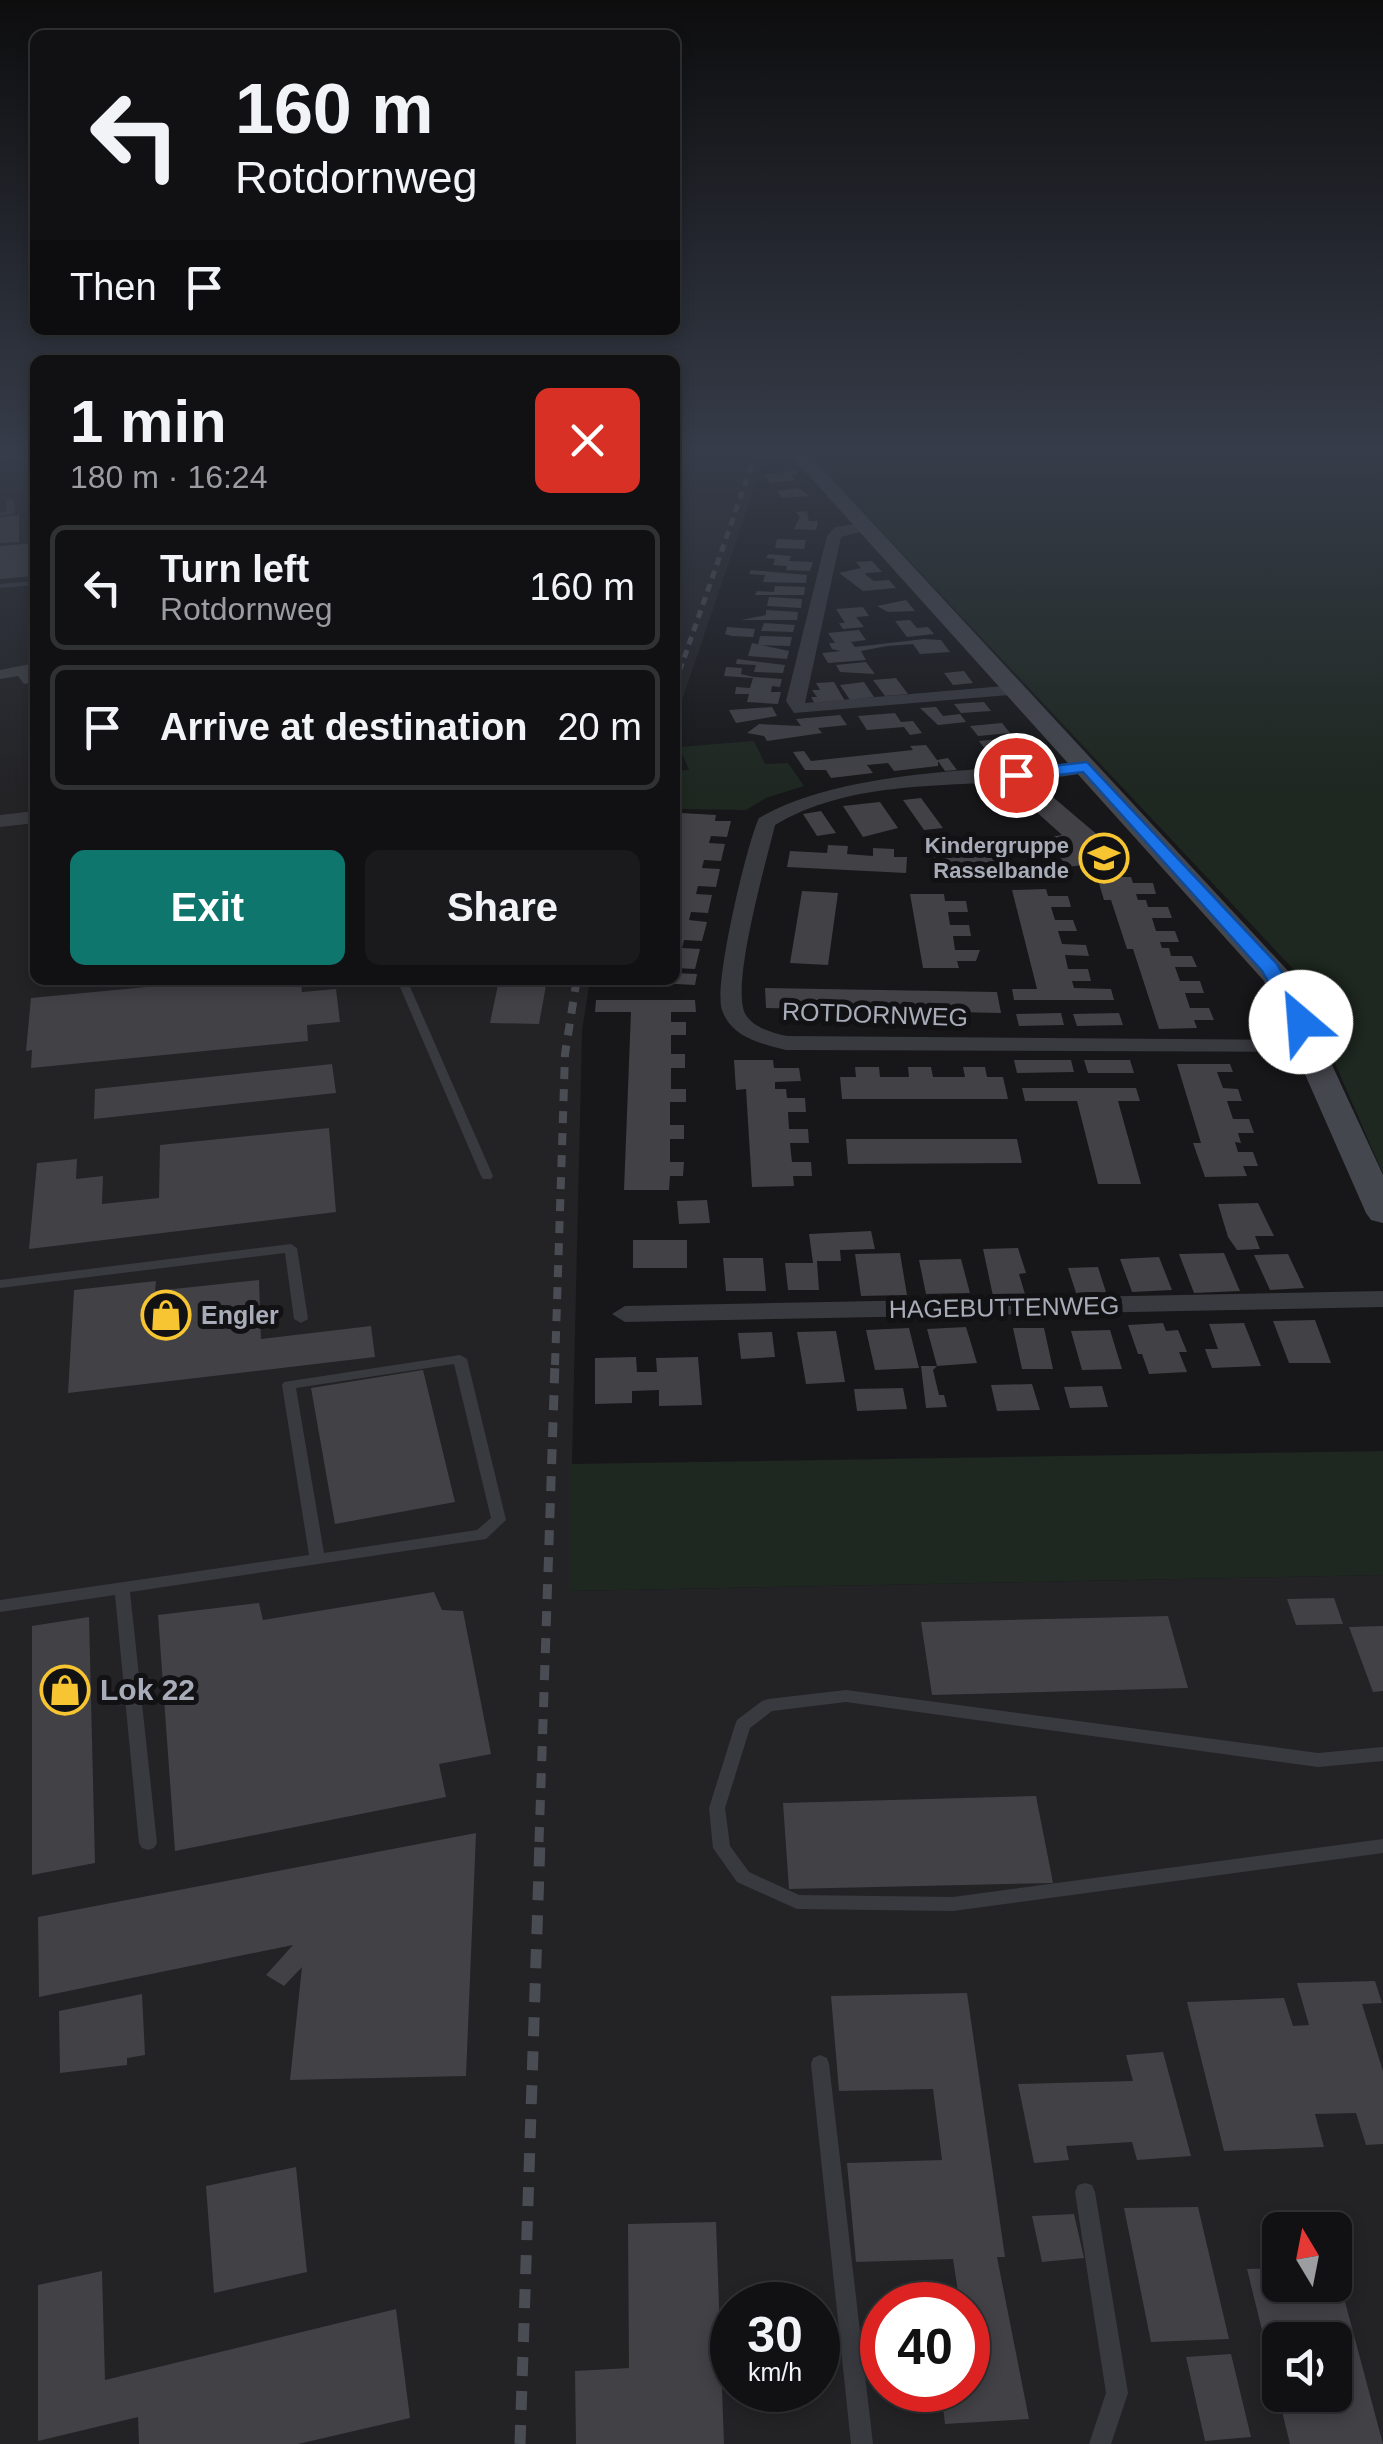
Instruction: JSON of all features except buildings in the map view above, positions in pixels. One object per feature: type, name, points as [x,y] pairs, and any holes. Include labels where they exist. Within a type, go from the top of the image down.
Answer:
[{"type":"street","points":[[827,564],[795,701],[800,709],[1016,690]]},
{"type":"street","points":[[898,564],[1278,978],[1383,1213]]},
{"type":"street","name":"ROTDORNWEG","points":[[1087,767],[826,795],[778,810],[766,822],[732,969],[728,994],[736,1020],[759,1036],[786,1043],[1312,1047]]},
{"type":"street","points":[[0,821],[30,818]]},
{"type":"street","name":"HAGEBUTTENWEG","points":[[625,1314],[1383,1300]]},
{"type":"lane","points":[[0,586],[30,583]]},
{"type":"lane","points":[[404,985],[488,1176]]},
{"type":"lane","points":[[0,1284],[291,1248],[301,1319]]},
{"type":"lane","points":[[0,1606],[481,1535],[499,1520],[460,1359],[289,1385],[317,1558]]},
{"type":"lane","points":[[122,1587],[148,1842]]},
{"type":"lane","points":[[1383,1754],[1318,1760],[846,1696],[768,1705],[743,1725],[717,1808],[722,1848],[743,1877],[797,1902],[953,1904],[1383,1846]]},
{"type":"lane","points":[[820,2064],[862,2444]]},
{"type":"lane","points":[[1085,2192],[1117,2393],[1100,2444]]},
{"type":"shaded area","points":[[0,564],[30,564],[30,985],[589,985],[582,1031],[569,1591],[1383,1575],[1383,2444],[0,2444]]},
{"type":"shaded area","points":[[680,564],[728,564],[680,706]]},
{"type":"shaded area","points":[[912,564],[1383,564],[1383,1174],[1295,971]]},
{"type":"shaded area","points":[[754,741],[765,764],[788,763],[804,786],[766,798],[746,810],[680,809],[680,771],[689,770],[680,747]]},
{"type":"shaded area","points":[[1383,1451],[1383,1575],[569,1591],[569,1464]]},
{"type":"railway","points":[[680,670],[717,564]]},
{"type":"railway","points":[[555,1365],[565,1054],[576,985]]},
{"type":"railway","points":[[539,1842],[555,1362]]},
{"type":"railway","points":[[520,2444],[540,1840]]},
{"type":"place","name":"Kindergruppe Rasselbande","points":[[1104,858]]},
{"type":"place","name":"Engler","points":[[166,1315]]},
{"type":"place","name":"Lok 22","points":[[65,1690]]},
{"type":"route","points":[[1016,775],[1087,767],[1270,968],[1301,1022]]}]
